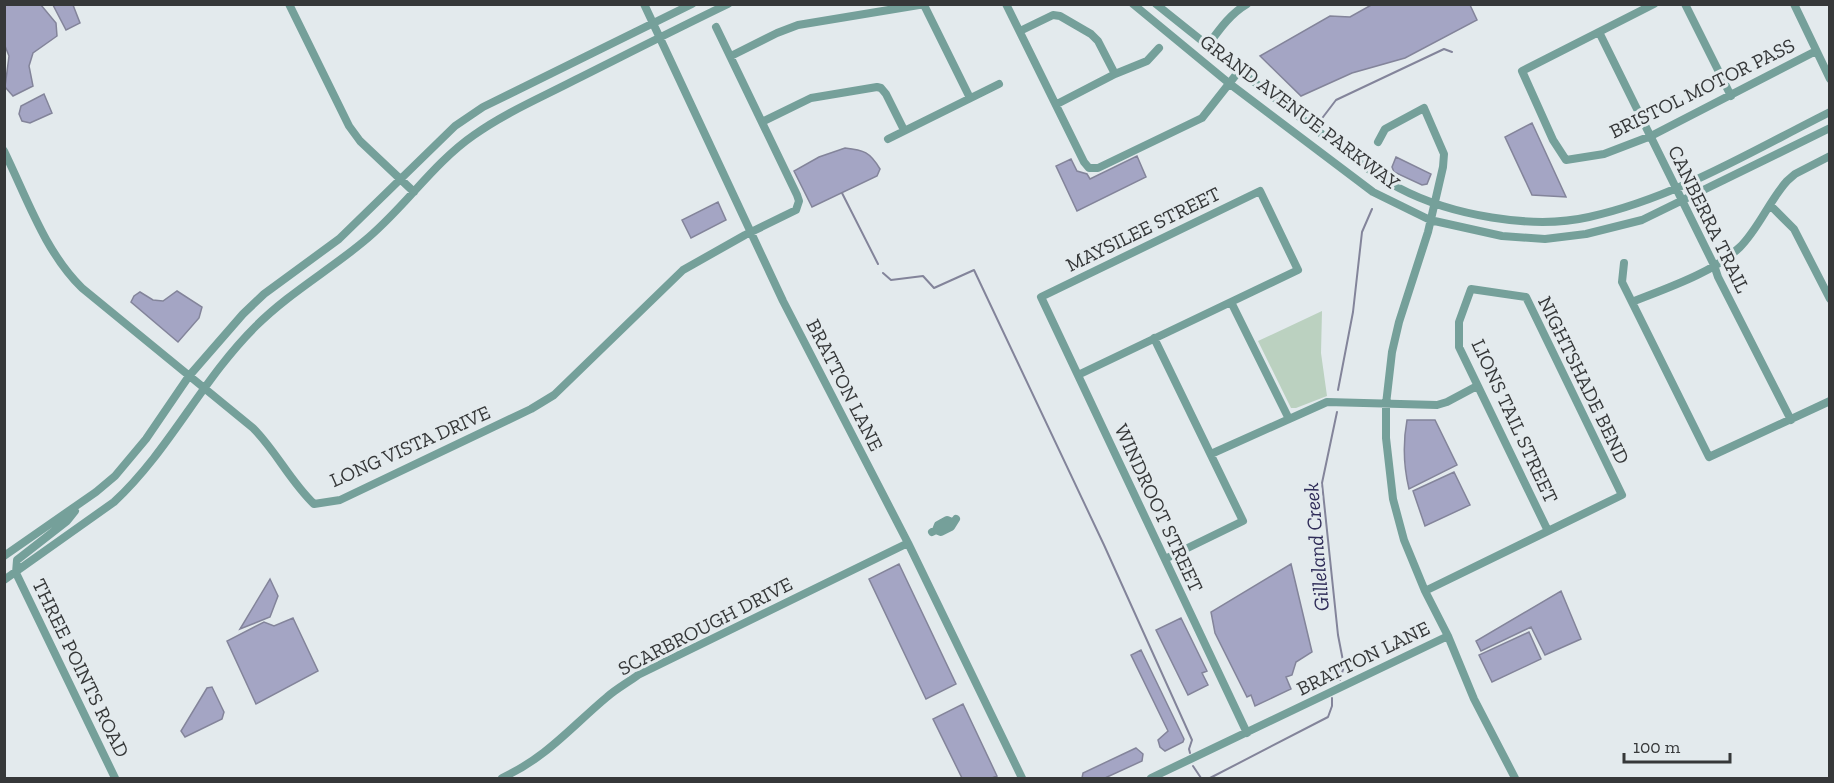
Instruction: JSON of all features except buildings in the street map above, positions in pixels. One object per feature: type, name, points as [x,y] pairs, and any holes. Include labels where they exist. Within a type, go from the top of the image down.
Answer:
[{"type":"street","points":[[289,4],[349,126],[360,141],[414,192]]},
{"type":"street","name":"BRATTON LANE","points":[[644,4],[783,301],[908,543],[1022,778]]},
{"type":"street","points":[[5,553],[83,502],[115,476],[133,456],[189,376],[243,314],[264,294],[339,239],[455,126],[483,107],[692,4]]},
{"type":"street","points":[[4,580],[114,502],[128,489],[154,459],[239,344],[256,325],[276,307],[365,241],[455,150],[480,131],[514,111],[728,4]]},
{"type":"street","points":[[850,4],[853,15]]},
{"type":"street","points":[[1006,4],[1089,168],[1098,168],[1202,117],[1239,71]]},
{"type":"street","name":"GRAND AVENUE PARKWAY","points":[[1133,4],[1230,84],[1373,192],[1430,220],[1502,236],[1545,239],[1586,234],[1642,220],[1830,128]]},
{"type":"street","name":"GRAND AVENUE PARKWAY","points":[[1156,4],[1239,71],[1374,173],[1401,189],[1434,202],[1495,217],[1540,222],[1587,218],[1628,207],[1677,189],[1830,111]]},
{"type":"street","points":[[1208,45],[1224,23],[1246,4]]},
{"type":"street","points":[[1599,32],[1654,4]]},
{"type":"street","points":[[1685,4],[1731,96]]},
{"type":"street","points":[[1794,4],[1830,79]]},
{"type":"street","points":[[731,56],[777,33],[798,26],[853,15],[925,5],[970,98]]},
{"type":"street","points":[[1020,31],[1053,15],[1060,16],[1092,34],[1115,74]]},
{"type":"street","points":[[716,27],[799,201],[793,213],[750,232]]},
{"type":"street","name":"BRISTOL MOTOR PASS","points":[[1599,32],[1522,71],[1553,140],[1566,160],[1604,154],[1651,136],[1816,51]]},
{"type":"street","name":"CANBERRA TRAIL","points":[[1599,32],[1718,277],[1791,420]]},
{"type":"street","points":[[1057,104],[1115,74],[1147,61],[1159,48]]},
{"type":"street","points":[[888,139],[999,84]]},
{"type":"street","points":[[762,122],[811,98],[877,87],[882,88],[886,94],[904,130]]},
{"type":"street","points":[[1378,142],[1385,129],[1424,108],[1444,154],[1428,232],[1392,352],[1386,404],[1386,438],[1393,499],[1404,540],[1425,591],[1448,636]]},
{"type":"street","name":"LONG VISTA DRIVE","points":[[4,151],[54,255],[67,274],[253,428],[270,446],[297,487],[314,504],[340,500],[521,414],[554,395],[683,270],[750,232]]},
{"type":"street","points":[[1632,302],[1669,288],[1714,266],[1740,247],[1780,188],[1795,174],[1830,156]]},
{"type":"street","name":"MAYSILEE STREET","points":[[1041,297],[1260,191],[1298,270],[1231,302]]},
{"type":"street","points":[[1770,205],[1794,229],[1830,299]]},
{"type":"street","points":[[1624,263],[1622,282],[1709,457],[1830,401]]},
{"type":"street","name":"LIONS TAIL STREET","points":[[1471,289],[1459,322],[1459,347],[1548,531]]},
{"type":"street","name":"NIGHTSHADE BEND","points":[[1471,289],[1526,297],[1622,495],[1548,531]]},
{"type":"street","name":"WINDROOT STREET","points":[[1041,297],[1247,733]]},
{"type":"street","points":[[1078,375],[1231,302],[1289,419]]},
{"type":"street","points":[[1154,338],[1243,521],[1165,559]]},
{"type":"street","points":[[1211,454],[1327,402],[1437,405],[1477,386]]},
{"type":"street","points":[[16,573],[17,560],[67,521],[83,502]]},
{"type":"street","points":[[934,531],[941,532],[951,527],[954,520]]},
{"type":"street","points":[[1425,591],[1548,531]]},
{"type":"street","name":"SCARBROUGH DRIVE","points":[[502,778],[542,755],[572,731],[607,697],[638,675],[908,543]]},
{"type":"street","name":"THREE POINTS ROAD","points":[[16,573],[115,778]]},
{"type":"street","name":"BRATTON LANE","points":[[1151,778],[1448,636],[1474,699],[1515,778]]},
{"type":"green space","points":[[1322,311],[1321,353],[1327,396],[1291,408],[1258,341]]},
{"type":"water","points":[[5,4],[41,5],[56,23],[57,36],[33,53],[29,66],[33,86],[13,96],[5,87],[9,56],[5,46]]},
{"type":"water","points":[[1373,4],[1470,5],[1477,20],[1405,58],[1352,73],[1301,96],[1260,56],[1330,16],[1350,17]]},
{"type":"water","points":[[53,5],[73,5],[80,23],[66,30]]},
{"type":"water","points":[[44,94],[52,113],[30,123],[22,121],[19,114],[21,106]]},
{"type":"water","points":[[1532,123],[1566,197],[1532,195],[1505,137]]},
{"type":"water","points":[[845,148],[870,155],[880,169],[877,176],[812,207],[794,171],[819,157]]},
{"type":"water","points":[[1137,156],[1146,177],[1077,211],[1056,166],[1071,159],[1077,171],[1087,174],[1090,179]]},
{"type":"water","points":[[1396,157],[1431,174],[1427,184],[1422,185],[1394,172],[1392,167]]},
{"type":"water","points":[[718,202],[726,220],[691,238],[682,220]]},
{"type":"water","points":[[177,291],[202,307],[199,318],[178,342],[131,302],[140,292],[153,300],[163,301]]},
{"type":"water","points":[[1407,420],[1435,420],[1457,465],[1409,489],[1405,455]]},
{"type":"water","points":[[1454,472],[1470,505],[1425,526],[1413,491]]},
{"type":"water","points":[[899,564],[956,684],[926,699],[869,579]]},
{"type":"water","points":[[1291,564],[1312,652],[1296,662],[1292,675],[1286,677],[1291,689],[1255,706],[1251,695],[1247,697],[1215,633],[1211,612]]},
{"type":"water","points":[[270,579],[278,596],[270,617],[240,629]]},
{"type":"water","points":[[1561,591],[1581,639],[1545,655],[1531,627],[1481,651],[1476,641]]},
{"type":"water","points":[[293,618],[318,671],[256,704],[227,641],[264,622],[274,626]]},
{"type":"water","points":[[1181,618],[1207,671],[1202,673],[1208,685],[1188,695],[1156,630]]},
{"type":"water","points":[[1529,632],[1541,659],[1492,682],[1479,655]]},
{"type":"water","points":[[1141,650],[1184,739],[1183,742],[1165,751],[1160,747],[1158,740],[1168,731],[1131,655]]},
{"type":"water","points":[[212,687],[224,712],[222,719],[185,737],[181,731],[207,688]]},
{"type":"water","points":[[963,704],[997,776],[962,778],[933,719]]},
{"type":"water","points":[[1136,748],[1143,754],[1142,761],[1105,778],[1082,778],[1083,773]]},
{"type":"waterway","points":[[1320,121],[1336,100],[1444,49],[1452,52]]},
{"type":"waterway","points":[[842,193],[878,264]]},
{"type":"waterway","name":"Gilleland Creek","points":[[1338,390],[1353,312],[1362,232],[1372,209]]},
{"type":"waterway","points":[[883,273],[891,280],[923,276],[934,288],[974,270],[1104,545],[1192,740],[1190,753]]},
{"type":"waterway","name":"Gilleland Creek","points":[[1337,412],[1322,483],[1338,635],[1344,666],[1340,680]]},
{"type":"waterway","name":"Gilleland Creek","points":[[1210,778],[1328,717],[1332,698]]},
{"type":"waterway","points":[[1193,766],[1201,778]]}]
